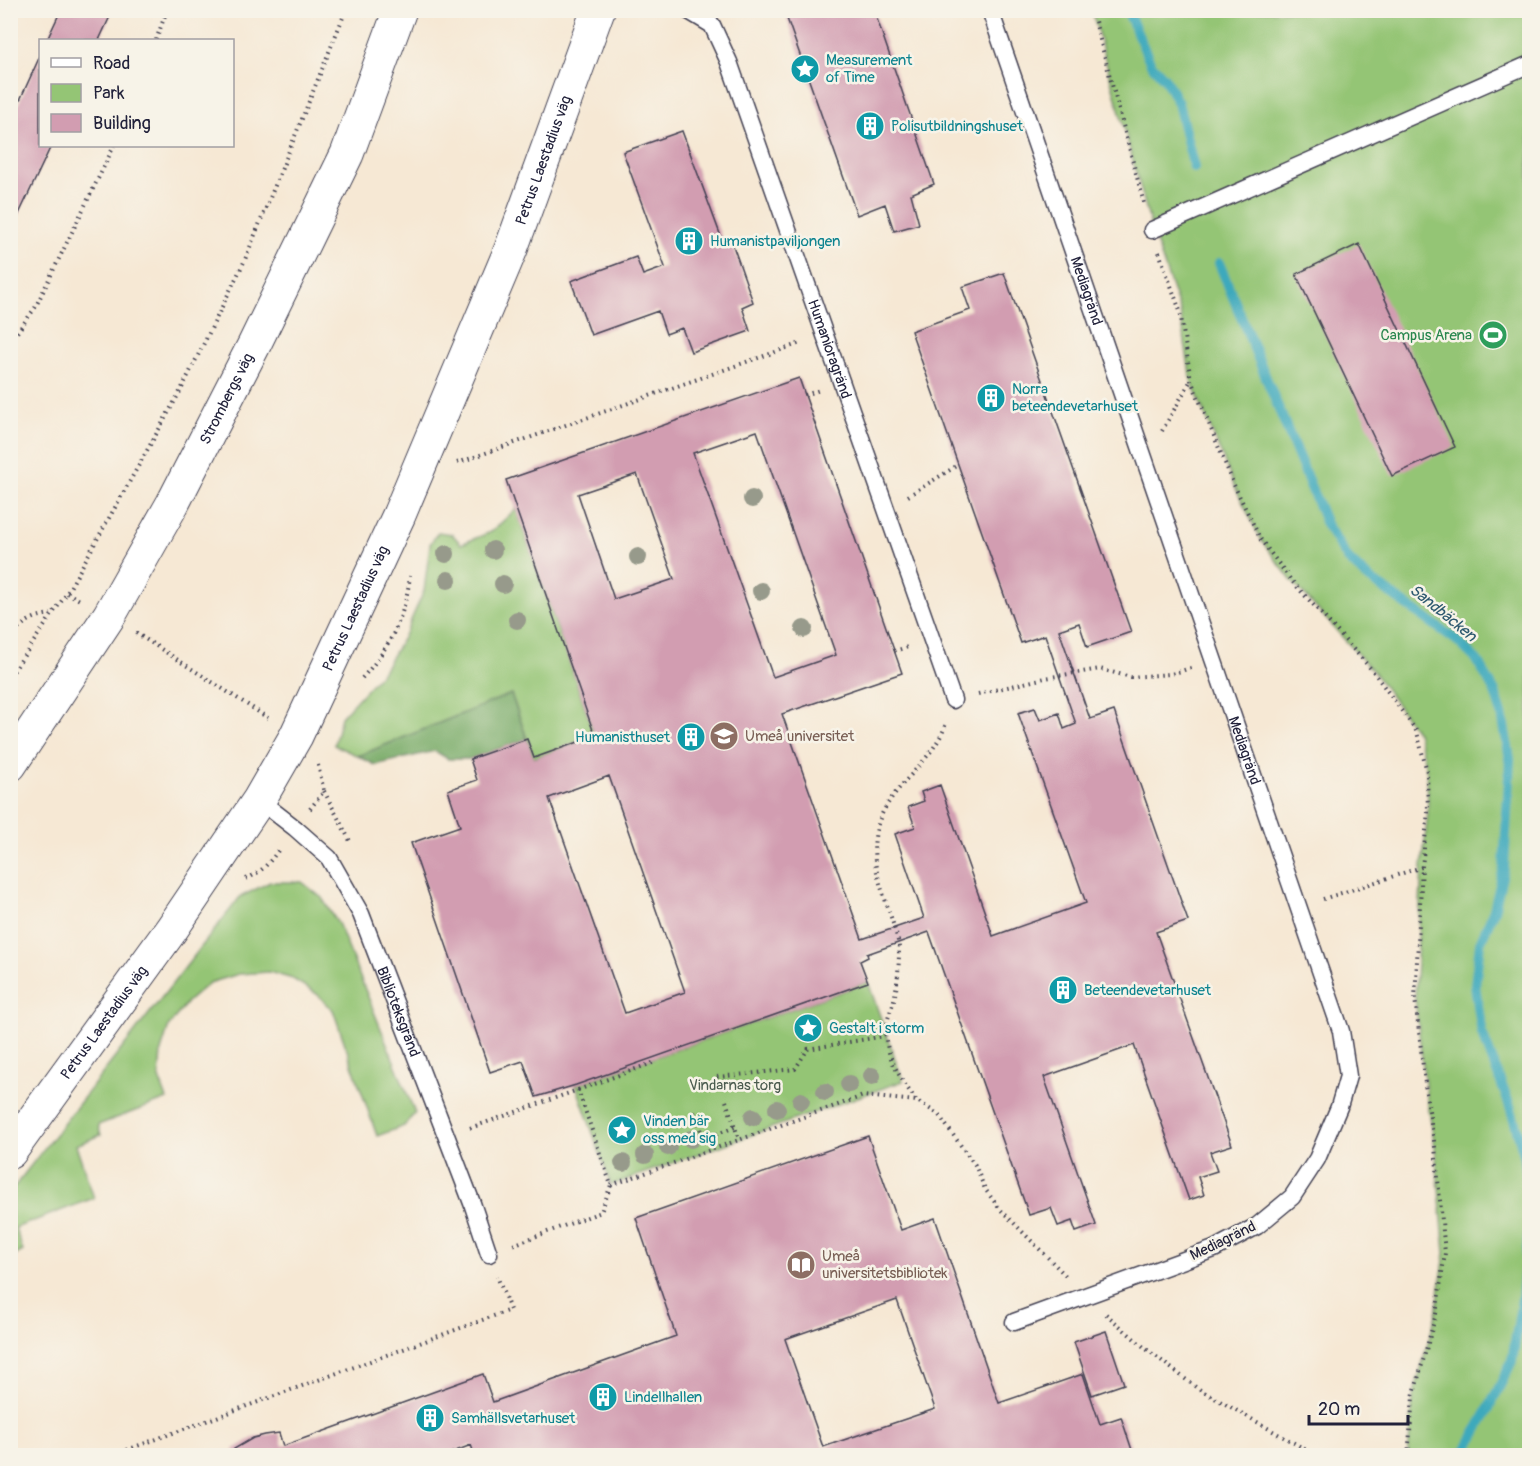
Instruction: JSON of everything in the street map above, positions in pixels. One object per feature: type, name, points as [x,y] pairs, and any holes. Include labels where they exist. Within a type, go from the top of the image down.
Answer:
[{"type":"street","name":"Strombergs väg","points":[[10,765],[109,616],[184,482],[342,165],[400,10]]},
{"type":"street","name":"Petrus Laestadius väg","points":[[10,1152],[171,930],[259,800],[296,736],[399,515],[511,249],[598,10]]},
{"type":"lane","name":"Humanioragränd","points":[[687,10],[711,25],[720,42],[953,700]]},
{"type":"lane","name":"Mediagränd","points":[[990,10],[1341,1031],[1348,1076],[1336,1116],[1317,1159],[1292,1197],[1257,1226],[1214,1248],[1014,1322]]},
{"type":"lane","points":[[1152,230],[1530,64]]},
{"type":"lane","name":"Biblioteksgränd","points":[[259,800],[329,858],[361,914],[489,1254]]},
{"type":"path","points":[[156,39],[167,10]]},
{"type":"path","points":[[10,675],[67,593],[181,390],[244,262],[346,10]]},
{"type":"path","points":[[1092,10],[1152,230],[1180,311],[1191,380],[1234,485],[1261,540],[1291,580],[1372,670],[1417,732],[1427,772],[1428,812],[1422,867],[1415,998],[1437,1167],[1445,1253],[1436,1314],[1413,1397],[1408,1455]]},
{"type":"path","points":[[10,342],[35,308],[114,147]]},
{"type":"path","points":[[453,464],[824,335]]},
{"type":"path","points":[[1144,463],[1191,380]]},
{"type":"path","points":[[886,510],[958,465]]},
{"type":"path","points":[[67,593],[109,616],[296,736]]},
{"type":"path","points":[[10,637],[27,621],[38,615],[52,614]]},
{"type":"path","points":[[1214,661],[1171,674],[1131,677],[1100,669],[1045,678],[953,700],[944,731],[881,815],[874,840],[874,865],[899,946],[896,994],[885,1036],[889,1054],[903,1081],[917,1101],[938,1114],[975,1165],[986,1189],[999,1208],[1086,1296],[1144,1348],[1197,1388],[1317,1455]]},
{"type":"path","points":[[1299,907],[1422,867]]},
{"type":"path","points":[[717,1077],[795,1068],[808,1049],[885,1036]]},
{"type":"path","points":[[446,1137],[656,1062]]},
{"type":"path","points":[[110,1455],[510,1310],[489,1254],[601,1212],[611,1185],[578,1090]]},
{"type":"path","points":[[611,1185],[863,1096],[917,1101]]},
{"type":"path","points":[[726,1101],[739,1140]]},
{"type":"path","points":[[694,1112],[704,1140],[735,1127]]},
{"type":"green space","points":[[1092,11],[1529,11],[1529,1455],[1408,1455],[1413,1397],[1436,1314],[1445,1253],[1435,1147],[1415,998],[1422,867],[1428,812],[1427,772],[1417,732],[1372,670],[1291,580],[1261,540],[1234,485],[1191,380],[1180,311],[1152,230]]},
{"type":"green space","points":[[516,509],[595,736],[534,758],[511,694],[358,756],[334,745],[341,717],[383,671],[403,638],[424,591],[430,544],[438,532],[452,534],[461,544],[491,532]]},
{"type":"green space","points":[[511,694],[527,739],[470,759],[448,759],[435,751],[375,765],[358,756]]},
{"type":"green space","points":[[270,882],[302,882],[322,898],[339,925],[415,1113],[404,1126],[377,1136],[333,1010],[317,994],[293,979],[269,972],[239,974],[209,983],[187,1002],[169,1026],[161,1051],[159,1078],[167,1099],[98,1125],[101,1135],[76,1145],[94,1198],[15,1228],[23,1251],[11,1258],[11,1191],[240,897]]},
{"type":"green space","name":"Vindarnas torg","points":[[868,982],[903,1081],[611,1185],[576,1085]]},
{"type":"building","points":[[61,10],[113,10],[99,39],[47,39]]},
{"type":"building","name":"Polisutbildningshuset","points":[[784,10],[874,10],[934,184],[911,194],[919,224],[894,231],[885,204],[857,215]]},
{"type":"building","points":[[39,58],[39,147],[51,147],[10,233],[10,122]]},
{"type":"building","name":"Humanistpaviljongen","points":[[682,131],[723,242],[731,240],[753,302],[742,307],[750,331],[691,352],[682,328],[666,334],[658,311],[591,335],[571,281],[636,257],[643,275],[665,267],[623,152]]},
{"type":"building","points":[[1359,244],[1455,447],[1392,476],[1296,274]]},
{"type":"building","name":"Humanisthuset","points":[[1004,273],[1131,632],[1087,647],[1079,623],[1059,630],[1090,719],[1114,711],[1188,921],[1156,932],[1232,1145],[1210,1152],[1217,1171],[1198,1177],[1204,1195],[1189,1200],[1134,1045],[1044,1077],[1096,1225],[1076,1232],[1072,1221],[1058,1226],[1051,1208],[1029,1215],[929,932],[867,954],[868,957],[860,961],[868,982],[536,1097],[523,1061],[490,1072],[411,843],[460,826],[448,790],[477,780],[470,759],[527,739],[534,758],[595,736],[506,480],[799,378],[902,673],[782,714],[862,939],[924,918],[895,834],[915,827],[908,807],[924,801],[921,792],[940,785],[993,936],[1086,903],[1018,713],[1035,708],[1040,720],[1059,713],[1064,729],[1076,724],[1045,635],[1021,643],[911,331],[970,310],[962,287]],"holes":[[[757,431],[836,655],[773,677],[693,453]],[[637,474],[674,579],[614,599],[578,494]],[[609,776],[685,992],[625,1013],[549,798]]]},
{"type":"building","name":"Umeå universitetsbibliotek","points":[[868,1136],[901,1230],[935,1218],[999,1403],[1083,1374],[1100,1424],[1121,1417],[1134,1456],[475,1456],[471,1445],[443,1456],[236,1456],[234,1449],[253,1438],[279,1433],[283,1446],[483,1374],[493,1402],[676,1336],[636,1218]],"holes":[[[897,1300],[935,1409],[823,1447],[785,1339]]]},
{"type":"building","points":[[1106,1331],[1124,1384],[1092,1395],[1074,1342]]},
{"type":"waterway","name":"Sandbäcken","points":[[1127,10],[1151,64],[1165,79],[1178,103],[1194,168]]},
{"type":"waterway","name":"Sandbäcken","points":[[1219,263],[1326,524],[1348,559],[1367,577],[1456,640],[1477,660],[1495,692],[1502,714],[1510,759],[1504,868],[1494,910],[1480,943],[1475,985],[1482,1033],[1511,1109],[1525,1158],[1530,1197]]},
{"type":"waterway","name":"Sandbäcken","points":[[1463,1456],[1512,1361],[1522,1300],[1530,1226]]},
{"type":"place","name":"Measurement of Time","points":[[805,69]]},
{"type":"place","name":"Polisutbildningshuset","points":[[870,126]]},
{"type":"place","name":"Humanistpaviljongen","points":[[689,241]]},
{"type":"place","name":"Campus Arena","points":[[1493,335]]},
{"type":"place","name":"Norra beteendevetarhuset","points":[[991,398]]},
{"type":"place","name":"Umeå universitet","points":[[724,736]]},
{"type":"place","name":"Humanisthuset","points":[[691,737]]},
{"type":"place","name":"Beteendevetarhuset","points":[[1063,990]]},
{"type":"place","name":"Gestalt i storm","points":[[808,1028]]},
{"type":"place","name":"Vinden bär oss med sig","points":[[622,1130]]},
{"type":"place","name":"Umeå universitetsbibliotek","points":[[801,1265]]},
{"type":"place","name":"Lindellhallen","points":[[603,1397]]},
{"type":"place","name":"Samhällsvetarhuset","points":[[430,1418]]}]
